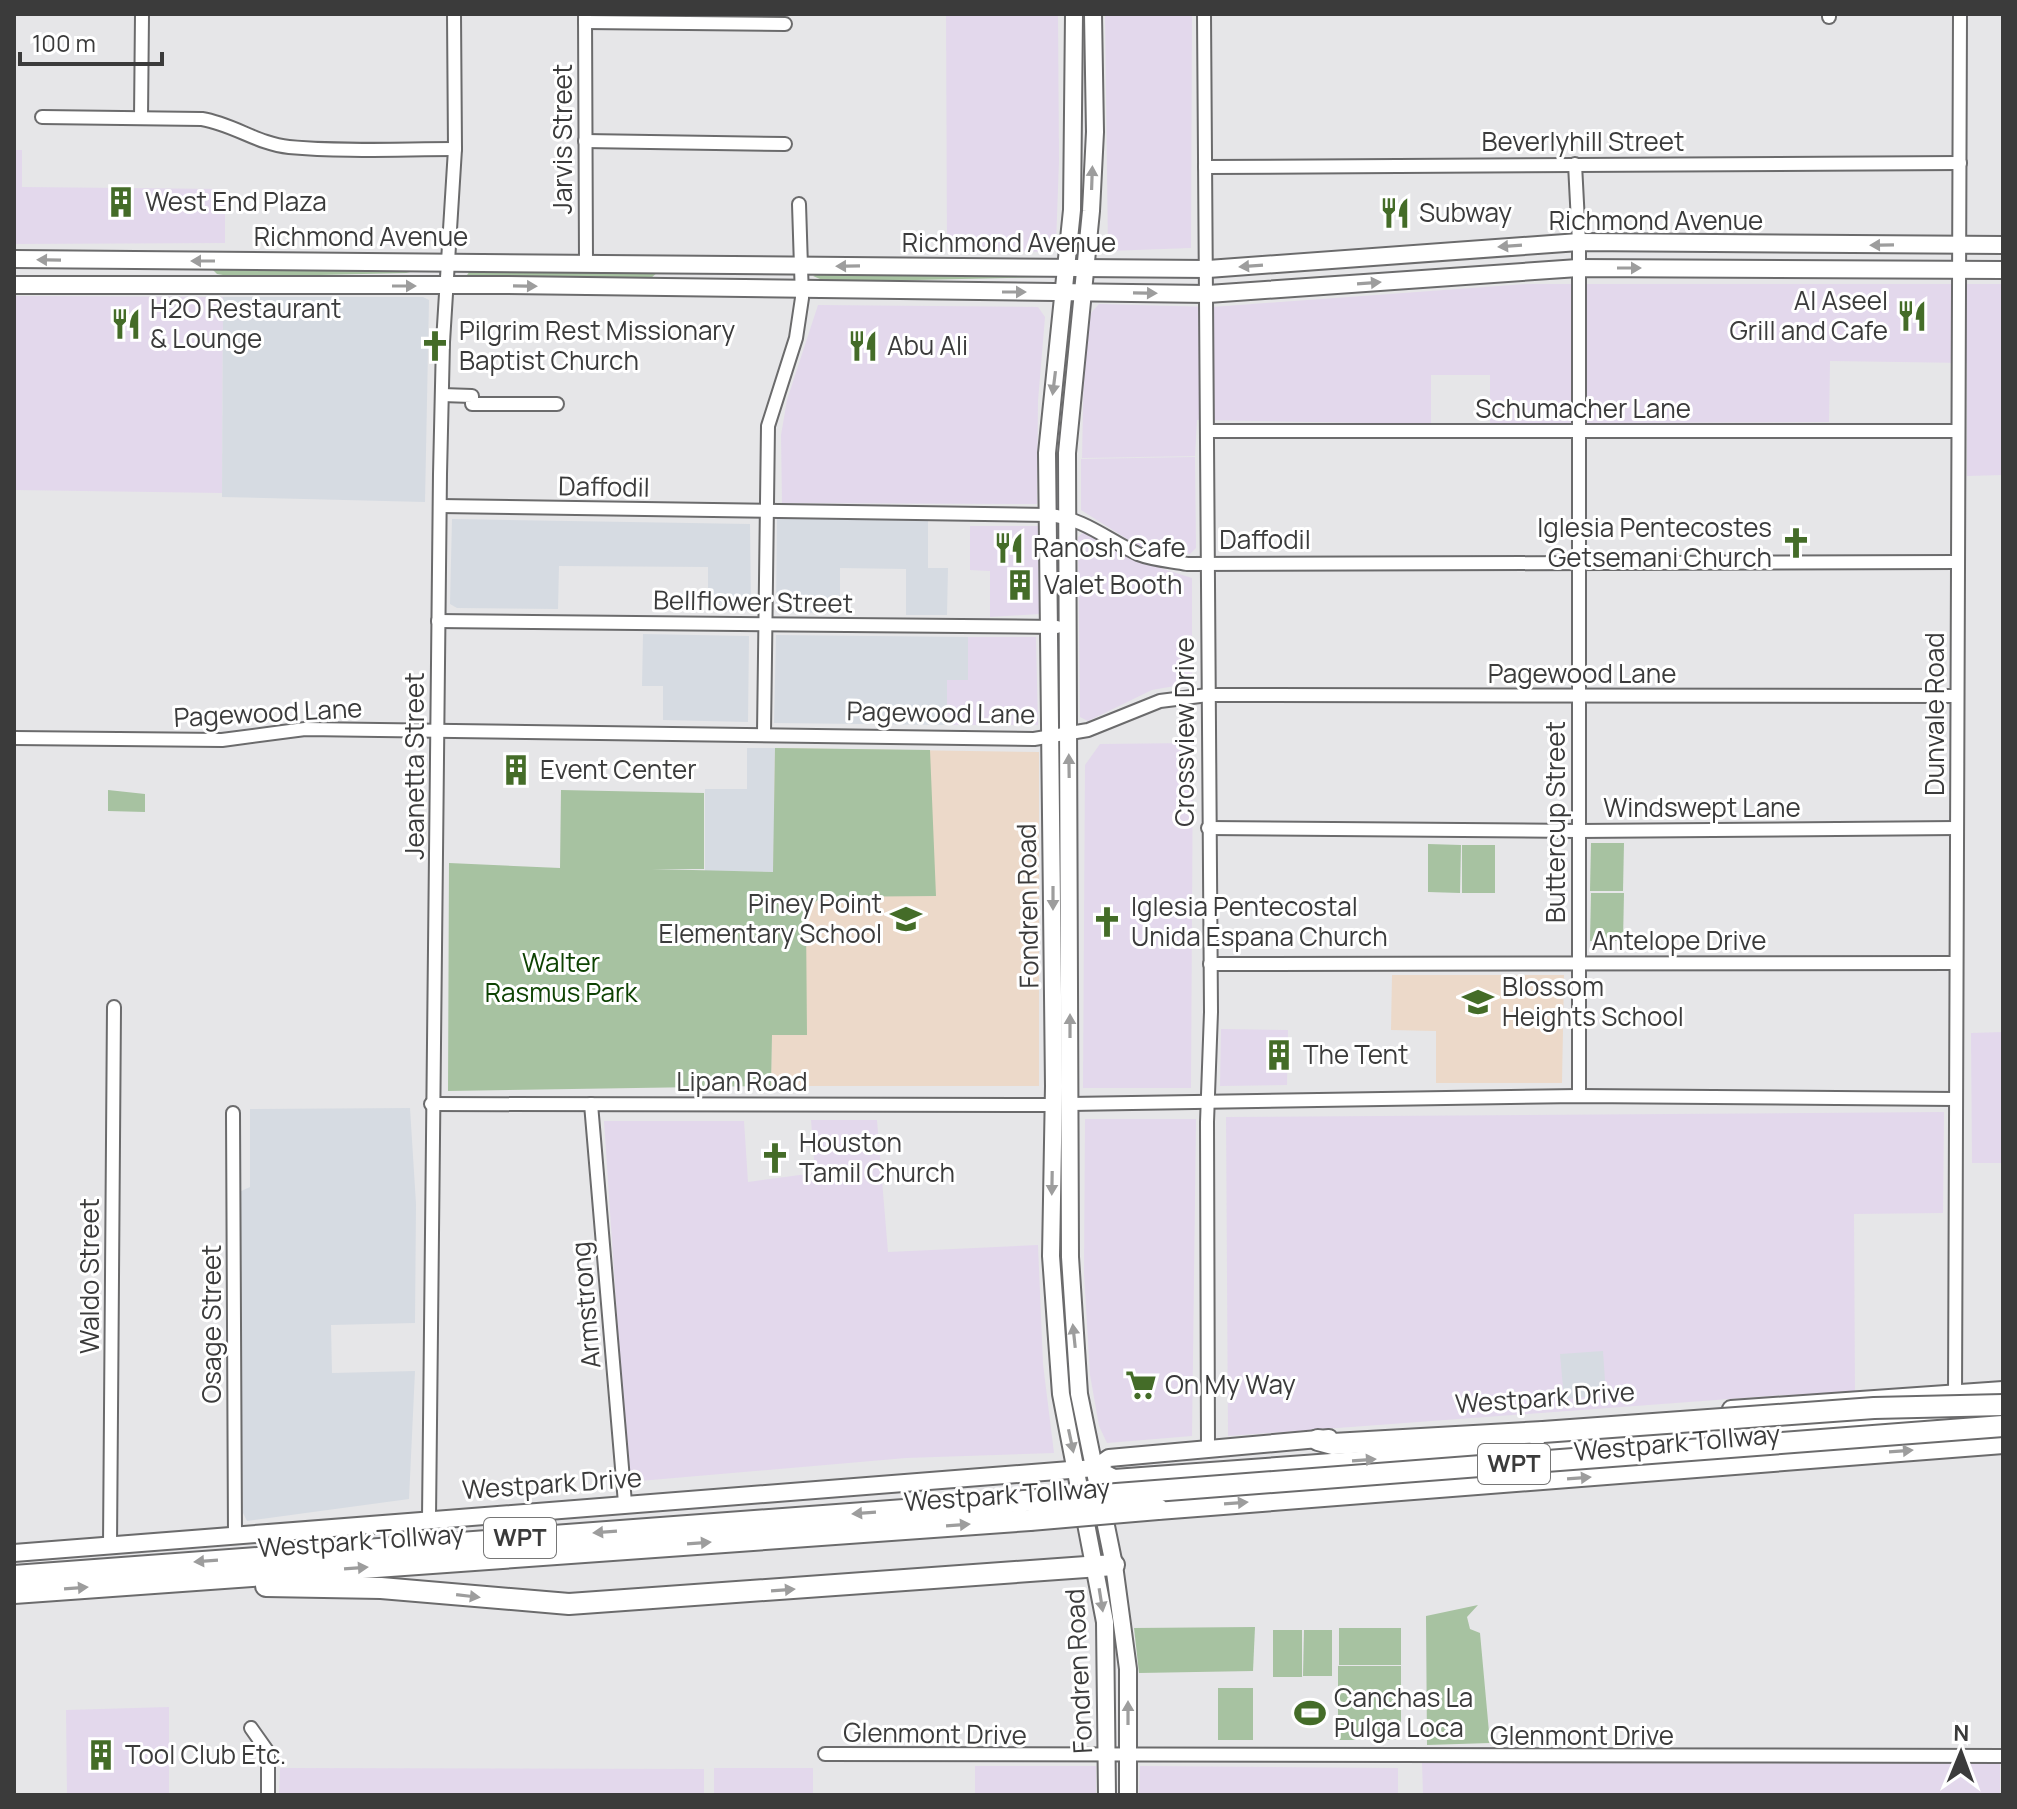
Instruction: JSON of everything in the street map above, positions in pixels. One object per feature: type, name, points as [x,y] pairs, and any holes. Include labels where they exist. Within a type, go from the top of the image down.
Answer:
[{"type":"highway","points":[[1328,1440],[1543,1432],[1874,1408],[2003,1408]]},
{"type":"highway","name":"Westpark Tollway","points":[[14,1593],[2003,1426]]},
{"type":"highway","name":"Westpark Tollway","points":[[14,1576],[1028,1510],[1158,1509],[2003,1443]]},
{"type":"highway","points":[[1470,1452],[1824,1457]]},
{"type":"highway","points":[[138,1583],[381,1588],[569,1604],[1105,1566]]},
{"type":"main road","name":"Fondren Road","points":[[1074,14],[1075,111],[1066,267],[1050,410],[1048,627],[1053,1025],[1062,1104],[1061,1142],[1070,1171],[1070,1257],[1077,1369],[1095,1468],[1105,1566],[1107,1795]]},
{"type":"main road","name":"Fondren Road","points":[[1093,14],[1094,111],[1086,267],[1069,424],[1071,976],[1051,1256],[1058,1370],[1077,1470],[1105,1566],[1128,1669],[1128,1795]]},
{"type":"main road","points":[[1075,111],[1094,111]]},
{"type":"main road","name":"Richmond Avenue","points":[[14,259],[1208,269],[1579,242],[2003,245]]},
{"type":"main road","points":[[1700,243],[1701,268]]},
{"type":"main road","points":[[1827,271],[1828,246]]},
{"type":"main road","points":[[1451,250],[1453,277]]},
{"type":"main road","points":[[1328,260],[1330,285]]},
{"type":"main road","name":"Richmond Avenue","points":[[14,285],[1208,294],[1578,268],[2003,270]]},
{"type":"main road","points":[[1052,857],[1071,858]]},
{"type":"main road","points":[[1053,974],[1071,976]]},
{"type":"main road","points":[[1051,1256],[1070,1257]]},
{"type":"main road","points":[[1058,1370],[1077,1369]]},
{"type":"main road","name":"Westpark Drive","points":[[14,1553],[429,1518],[1077,1470],[1095,1468],[1109,1458],[1208,1449],[2003,1390]]},
{"type":"main road","name":"Westpark Drive","points":[[1095,1468],[1114,1478],[1231,1471],[1955,1415],[2003,1408]]},
{"type":"main road","points":[[1231,1471],[1272,1454],[1330,1449],[1328,1440]]},
{"type":"street","points":[[141,118],[142,14]]},
{"type":"street","name":"Jeanetta Street","points":[[429,1518],[438,621],[442,395],[455,149],[454,14]]},
{"type":"street","name":"Crossview Drive","points":[[1204,14],[1208,269],[1205,562],[1210,964],[1208,1449]]},
{"type":"street","name":"Dunvale Road","points":[[1955,1415],[1960,14]]},
{"type":"street","points":[[585,18],[785,24]]},
{"type":"street","name":"Jarvis Street","points":[[585,18],[586,263]]},
{"type":"street","points":[[42,117],[214,120],[259,141],[289,147],[455,149]]},
{"type":"street","points":[[585,141],[785,144]]},
{"type":"street","name":"Beverlyhill Street","points":[[1205,167],[1960,163]]},
{"type":"street","name":"Buttercup Street","points":[[1575,164],[1579,242],[1576,431],[1579,1096]]},
{"type":"street","points":[[764,733],[768,426],[796,338],[802,289],[799,204]]},
{"type":"street","points":[[442,395],[472,396],[472,404],[557,404]]},
{"type":"street","name":"Schumacher Lane","points":[[1208,431],[1958,431]]},
{"type":"street","name":"Daffodil","points":[[440,506],[1048,515],[1068,517],[1141,555],[1187,564],[1958,562]]},
{"type":"street","name":"Bellflower Street","points":[[438,621],[1068,627]]},
{"type":"street","name":"Pagewood Lane","points":[[14,738],[222,740],[305,729],[1034,739],[1088,730],[1160,701],[1208,695],[1957,696]]},
{"type":"street","name":"Windswept Lane","points":[[1208,828],[1578,831],[1957,828]]},
{"type":"street","name":"Antelope Drive","points":[[1210,964],[1956,963]]},
{"type":"street","name":"Waldo Street","points":[[110,1546],[114,1007]]},
{"type":"street","name":"Lipan Road","points":[[431,1104],[1208,1104],[1256,1098],[1579,1096],[1955,1099]]},
{"type":"street","name":"Armstrong","points":[[591,1104],[625,1503]]},
{"type":"street","name":"Osage Street","points":[[233,1113],[235,1536]]},
{"type":"street","points":[[251,1728],[268,1752],[268,1795]]},
{"type":"street","name":"Glenmont Drive","points":[[825,1754],[1108,1757],[2003,1756]]},
{"type":"shaded area","points":[[946,14],[1058,14],[1059,161],[1056,244],[1050,252],[947,250]]},
{"type":"shaded area","points":[[1105,14],[1192,14],[1191,248],[1108,251]]},
{"type":"shaded area","name":"West End Plaza","points":[[14,150],[22,150],[22,187],[225,189],[225,243],[14,244]]},
{"type":"shaded area","points":[[1526,284],[2003,284],[2003,475],[1967,476],[1967,363],[1830,361],[1829,422],[1490,423],[1490,375],[1431,375],[1431,424],[1197,420],[1195,456],[1082,458],[1084,358],[1091,313],[1099,304],[1212,307]]},
{"type":"shaded area","points":[[14,296],[223,297],[222,493],[14,490]]},
{"type":"shaded area","points":[[223,297],[423,297],[429,300],[425,502],[222,497]]},
{"type":"shaded area","points":[[818,305],[1038,307],[1045,317],[1038,401],[1037,504],[782,503],[781,435],[787,400]]},
{"type":"shaded area","points":[[1195,457],[1196,548],[1190,554],[1143,549],[1081,510],[1081,459]]},
{"type":"shaded area","points":[[777,517],[928,519],[928,568],[948,568],[947,615],[906,615],[906,569],[840,568],[840,613],[776,612]]},
{"type":"shaded area","points":[[452,519],[750,524],[751,611],[708,610],[708,567],[559,566],[558,609],[457,608],[450,604]]},
{"type":"shaded area","points":[[970,526],[1038,526],[1039,614],[990,617],[990,571],[970,570]]},
{"type":"shaded area","points":[[1085,531],[1135,560],[1192,578],[1192,683],[1152,690],[1088,721],[1080,717],[1078,537]]},
{"type":"shaded area","points":[[643,634],[749,636],[748,722],[663,720],[663,686],[642,686]]},
{"type":"shaded area","points":[[776,635],[968,637],[968,680],[947,680],[947,725],[774,723]]},
{"type":"shaded area","points":[[968,637],[1036,637],[1038,725],[947,725],[947,680],[968,680]]},
{"type":"shaded area","points":[[1193,743],[1191,1088],[1083,1088],[1085,765],[1100,744]]},
{"type":"shaded area","points":[[747,748],[775,748],[774,872],[705,871],[705,789],[747,789]]},
{"type":"shaded area","name":"Piney Point Elementary School","points":[[775,748],[1039,752],[1039,1086],[771,1086]]},
{"type":"shaded area","name":"Blossom Heights School","points":[[1392,975],[1564,975],[1562,1083],[1436,1083],[1436,1031],[1391,1030]]},
{"type":"shaded area","name":"The Tent","points":[[1221,1029],[1288,1030],[1287,1085],[1220,1086]]},
{"type":"shaded area","points":[[2003,1032],[2003,1163],[1972,1163],[1971,1033]]},
{"type":"shaded area","points":[[410,1108],[416,1204],[415,1323],[331,1325],[332,1373],[415,1371],[409,1499],[247,1521],[243,1513],[239,1192],[250,1187],[250,1109]]},
{"type":"shaded area","points":[[1944,1112],[1943,1213],[1854,1214],[1855,1394],[1783,1395],[1228,1436],[1226,1117]]},
{"type":"shaded area","points":[[1085,1119],[1196,1119],[1192,1436],[1107,1443],[1099,1426],[1090,1375],[1084,1274]]},
{"type":"shaded area","points":[[811,1120],[877,1120],[888,1252],[1038,1245],[1043,1364],[1054,1453],[906,1458],[628,1482],[604,1121],[744,1121],[748,1182],[815,1173]]},
{"type":"shaded area","points":[[1603,1351],[1606,1395],[1564,1399],[1560,1354]]},
{"type":"shaded area","points":[[169,1707],[169,1795],[67,1795],[66,1710]]},
{"type":"shaded area","points":[[1422,1763],[2000,1764],[2000,1795],[1423,1795]]},
{"type":"shaded area","points":[[975,1766],[1096,1766],[1096,1795],[975,1795]]},
{"type":"shaded area","points":[[1140,1766],[1398,1768],[1398,1795],[1139,1795]]},
{"type":"shaded area","points":[[280,1768],[704,1769],[704,1795],[279,1795]]},
{"type":"shaded area","points":[[714,1768],[813,1768],[813,1795],[714,1795]]},
{"type":"green space","points":[[231,266],[423,269],[406,273],[235,277],[217,274],[212,269]]},
{"type":"green space","points":[[830,270],[1039,273],[1047,277],[827,282],[813,276]]},
{"type":"green space","points":[[470,271],[658,272],[651,278],[635,279],[474,278],[467,275]]},
{"type":"green space","name":"Walter Rasmus Park","points":[[775,748],[930,750],[936,896],[821,897],[812,905],[806,917],[807,1035],[772,1035],[771,1086],[448,1091],[449,863],[560,868],[561,790],[704,793],[704,869],[652,869],[773,872]]},
{"type":"green space","points":[[108,790],[145,794],[145,812],[108,811]]},
{"type":"green space","points":[[1591,843],[1624,843],[1623,891],[1590,891]]},
{"type":"green space","points":[[1428,844],[1461,845],[1460,893],[1428,892]]},
{"type":"green space","points":[[1462,845],[1495,845],[1495,893],[1462,893]]},
{"type":"green space","points":[[1591,893],[1624,893],[1623,941],[1590,941]]},
{"type":"green space","points":[[1478,1605],[1467,1617],[1470,1629],[1480,1633],[1490,1743],[1427,1745],[1426,1616]]},
{"type":"green space","points":[[1255,1627],[1253,1671],[1139,1673],[1134,1628]]},
{"type":"green space","points":[[1339,1628],[1401,1628],[1401,1665],[1339,1665]]},
{"type":"green space","points":[[1273,1630],[1302,1630],[1302,1677],[1273,1677]]},
{"type":"green space","points":[[1304,1630],[1332,1630],[1332,1676],[1303,1676]]},
{"type":"green space","points":[[1338,1666],[1401,1666],[1401,1740],[1338,1740]]},
{"type":"green space","points":[[1218,1688],[1253,1688],[1253,1740],[1218,1740]]},
{"type":"place","name":"West End Plaza","points":[[121,202]]},
{"type":"place","name":"Subway","points":[[1395,213]]},
{"type":"place","name":"Al Aseel Grill and Cafe","points":[[1912,316]]},
{"type":"place","name":"H2O Restaurant & Lounge","points":[[126,324]]},
{"type":"place","name":"Pilgrim Rest Missionary Baptist Church","points":[[435,346]]},
{"type":"place","name":"Abu Ali","points":[[863,346]]},
{"type":"place","name":"Iglesia Pentecostes Getsemani Church","points":[[1796,543]]},
{"type":"place","name":"Ranosh Cafe","points":[[1009,548]]},
{"type":"place","name":"Valet Booth","points":[[1020,585]]},
{"type":"place","name":"Event Center","points":[[516,770]]},
{"type":"place","name":"Piney Point Elementary School","points":[[906,919]]},
{"type":"place","name":"Iglesia Pentecostal Unida Espana Church","points":[[1107,922]]},
{"type":"place","name":"Blossom Heights School","points":[[1478,1002]]},
{"type":"place","name":"The Tent","points":[[1279,1055]]},
{"type":"place","name":"Houston Tamil Church","points":[[775,1158]]},
{"type":"place","name":"On My Way","points":[[1141,1385]]},
{"type":"place","name":"Canchas La Pulga Loca","points":[[1310,1713]]},
{"type":"place","name":"Tool Club Etc.","points":[[101,1755]]}]
